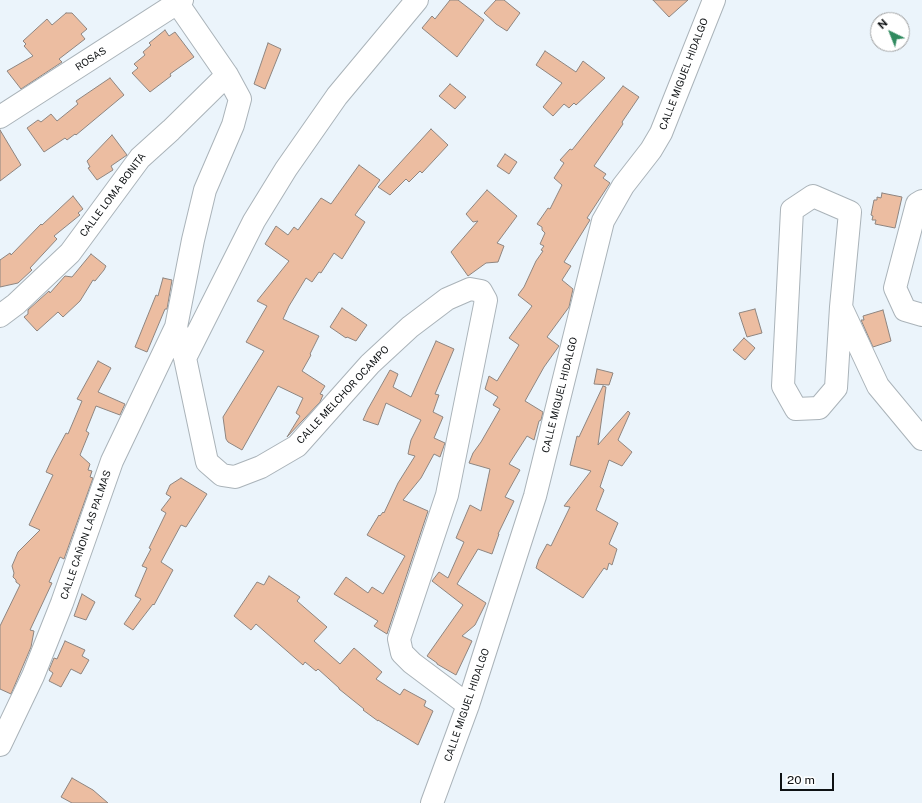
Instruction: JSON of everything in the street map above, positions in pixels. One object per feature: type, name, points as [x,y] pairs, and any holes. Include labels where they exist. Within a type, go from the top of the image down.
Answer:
[{"type":"street","points":[[185,358],[254,221],[286,169],[337,96],[417,0]]},
{"type":"street","name":"CALLE MIGUEL HIDALGO","points":[[432,803],[468,705],[535,496],[603,221],[623,186],[651,150],[661,133],[714,0]]},
{"type":"street","name":"CALLE MELCHOR OCAMPO","points":[[180,2],[227,75],[240,99],[233,125],[205,190],[193,240],[176,327],[185,358],[207,462],[222,475],[235,478],[261,467],[297,446],[370,364],[410,327],[447,299],[470,289],[480,291],[486,300],[447,494],[398,639],[402,653],[412,664],[468,705]]},
{"type":"street","name":"ROSAS","points":[[0,117],[180,2]]},
{"type":"street","name":"CALLE LOMA BONITA","points":[[0,316],[16,304],[70,253],[140,158],[227,75]]},
{"type":"street","points":[[841,308],[836,388],[819,408],[796,409],[783,386],[792,210],[813,196],[850,212],[841,308],[878,386],[922,439]]},
{"type":"street","points":[[922,201],[917,204],[895,288],[905,310],[922,315]]},
{"type":"street","name":"CALLE CAÑON LAS PALMAS","points":[[0,745],[33,676],[59,610],[112,461],[176,327]]},
{"type":"building","points":[[450,0],[458,0],[484,20],[457,57],[422,28],[432,16],[435,19]]},
{"type":"building","points":[[496,0],[504,0],[520,13],[507,31],[496,24],[484,13]]},
{"type":"building","points":[[653,0],[688,0],[669,17]]},
{"type":"building","points":[[66,13],[72,13],[87,29],[81,34],[85,39],[59,59],[62,62],[21,89],[7,71],[33,56],[24,46],[26,44],[23,41],[47,19],[52,25]]},
{"type":"building","points":[[165,30],[169,36],[175,32],[194,57],[170,74],[171,76],[150,92],[132,73],[138,68],[134,64],[145,55],[143,52],[151,45],[149,43]]},
{"type":"building","points":[[268,43],[281,49],[265,89],[254,84]]},
{"type":"building","points":[[545,51],[576,72],[583,61],[605,78],[576,105],[574,103],[569,108],[564,104],[553,116],[543,107],[562,83],[536,65]]},
{"type":"building","points":[[110,78],[124,95],[76,135],[75,134],[67,140],[65,138],[44,152],[27,128],[38,120],[41,122],[51,114],[57,121],[78,104],[76,101]]},
{"type":"building","points":[[450,84],[466,97],[455,109],[439,96]]},
{"type":"building","points":[[623,86],[639,97],[622,122],[623,124],[594,166],[606,174],[603,178],[610,183],[587,218],[590,220],[564,262],[571,266],[562,280],[573,289],[569,307],[547,337],[559,346],[544,367],[525,401],[543,412],[534,440],[527,436],[509,464],[520,470],[505,497],[514,501],[498,534],[492,554],[478,549],[457,584],[486,603],[475,625],[462,636],[472,641],[456,675],[437,664],[427,656],[463,605],[432,581],[439,572],[448,578],[464,542],[456,538],[470,505],[481,511],[490,469],[469,463],[473,453],[500,409],[493,405],[498,397],[485,389],[489,376],[497,381],[519,345],[509,338],[532,306],[518,295],[524,287],[536,261],[543,251],[541,250],[544,246],[540,244],[545,233],[542,230],[542,227],[537,224],[548,208],[550,209],[562,185],[554,178],[564,163],[560,160],[570,149],[572,150]]},
{"type":"building","points":[[431,129],[448,145],[422,173],[420,171],[409,182],[406,179],[390,195],[378,187]]},
{"type":"building","points":[[0,130],[21,165],[0,181]]},
{"type":"building","points":[[112,135],[127,155],[111,166],[113,170],[97,180],[88,168],[90,167],[87,161]]},
{"type":"building","points":[[505,154],[517,162],[509,174],[497,166]]},
{"type":"building","points":[[359,165],[380,180],[355,215],[365,222],[342,259],[334,253],[321,273],[319,272],[312,282],[306,278],[283,319],[319,336],[302,371],[325,386],[320,394],[323,395],[320,402],[287,437],[300,416],[296,413],[303,398],[278,386],[242,450],[228,442],[226,439],[223,417],[264,351],[246,342],[267,306],[257,301],[289,261],[265,244],[276,226],[288,235],[294,227],[298,230],[321,198],[331,204]]},
{"type":"building","points":[[487,190],[517,216],[497,243],[504,246],[498,262],[486,263],[468,276],[451,252],[478,221],[473,222],[466,214]]},
{"type":"building","points":[[882,193],[902,197],[895,228],[875,224],[876,220],[872,220],[873,216],[871,215],[874,200],[877,200],[877,197],[881,198]]},
{"type":"building","points":[[73,196],[83,209],[78,213],[80,215],[54,236],[57,239],[30,268],[32,270],[18,283],[0,287],[0,260],[10,253],[11,255],[41,224],[42,225]]},
{"type":"building","points":[[91,254],[106,266],[104,270],[95,281],[93,280],[80,301],[63,317],[58,312],[37,331],[24,317],[28,314],[28,310],[49,291],[50,293],[65,276],[72,277]]},
{"type":"building","points":[[163,278],[172,280],[167,309],[165,309],[147,352],[135,347],[156,295],[158,296]]},
{"type":"building","points":[[342,308],[367,325],[356,341],[347,337],[346,338],[330,327]]},
{"type":"building","points":[[755,309],[762,333],[747,337],[739,313]]},
{"type":"building","points":[[883,310],[891,341],[873,347],[861,320],[864,320],[863,316]]},
{"type":"building","points":[[744,338],[755,348],[745,360],[733,350]]},
{"type":"building","points":[[436,341],[454,349],[435,394],[439,395],[433,412],[443,417],[434,438],[445,443],[440,457],[434,454],[421,478],[403,500],[428,511],[387,634],[374,626],[378,621],[334,594],[346,577],[368,593],[372,587],[383,594],[405,556],[367,535],[379,515],[380,516],[383,512],[384,513],[398,483],[415,456],[408,454],[411,440],[421,420],[386,403],[378,425],[363,420],[390,370],[398,374],[393,387],[411,397]]},
{"type":"building","points":[[98,361],[111,368],[98,392],[125,404],[120,415],[96,406],[86,431],[89,433],[80,455],[90,464],[88,470],[92,471],[90,477],[93,478],[64,559],[60,557],[49,582],[52,583],[30,630],[34,631],[31,647],[11,694],[0,689],[0,626],[20,585],[13,577],[14,573],[12,566],[18,552],[40,530],[29,525],[53,475],[46,472],[66,433],[68,434],[82,401],[77,399]]},
{"type":"building","points":[[597,369],[613,373],[609,385],[594,384]]},
{"type":"building","points":[[603,386],[606,387],[598,445],[628,411],[630,413],[618,440],[632,452],[622,466],[609,460],[600,487],[604,490],[596,510],[618,523],[609,544],[617,549],[612,565],[609,563],[607,570],[604,568],[583,598],[536,568],[547,544],[551,546],[570,507],[564,506],[591,471],[570,465],[577,436],[579,437]]},
{"type":"building","points":[[181,478],[207,494],[186,527],[181,525],[161,562],[173,570],[154,605],[153,604],[133,630],[124,624],[141,599],[135,596],[147,568],[142,566],[166,513],[161,510],[171,497],[166,494],[170,485]]},
{"type":"building","points":[[269,576],[300,597],[297,601],[327,627],[314,641],[340,664],[354,648],[382,672],[376,679],[400,695],[404,689],[426,701],[424,706],[433,711],[418,745],[378,721],[363,710],[364,709],[339,689],[318,669],[316,671],[305,662],[303,665],[256,624],[251,630],[234,616],[257,582],[264,585]]},
{"type":"building","points":[[82,594],[95,602],[86,620],[74,616]]},
{"type":"building","points":[[65,641],[85,650],[82,656],[89,660],[81,674],[71,669],[61,687],[49,681],[53,673],[49,670],[54,658],[57,659]]},
{"type":"building","points":[[72,778],[93,790],[108,803],[72,803],[61,797]]}]
